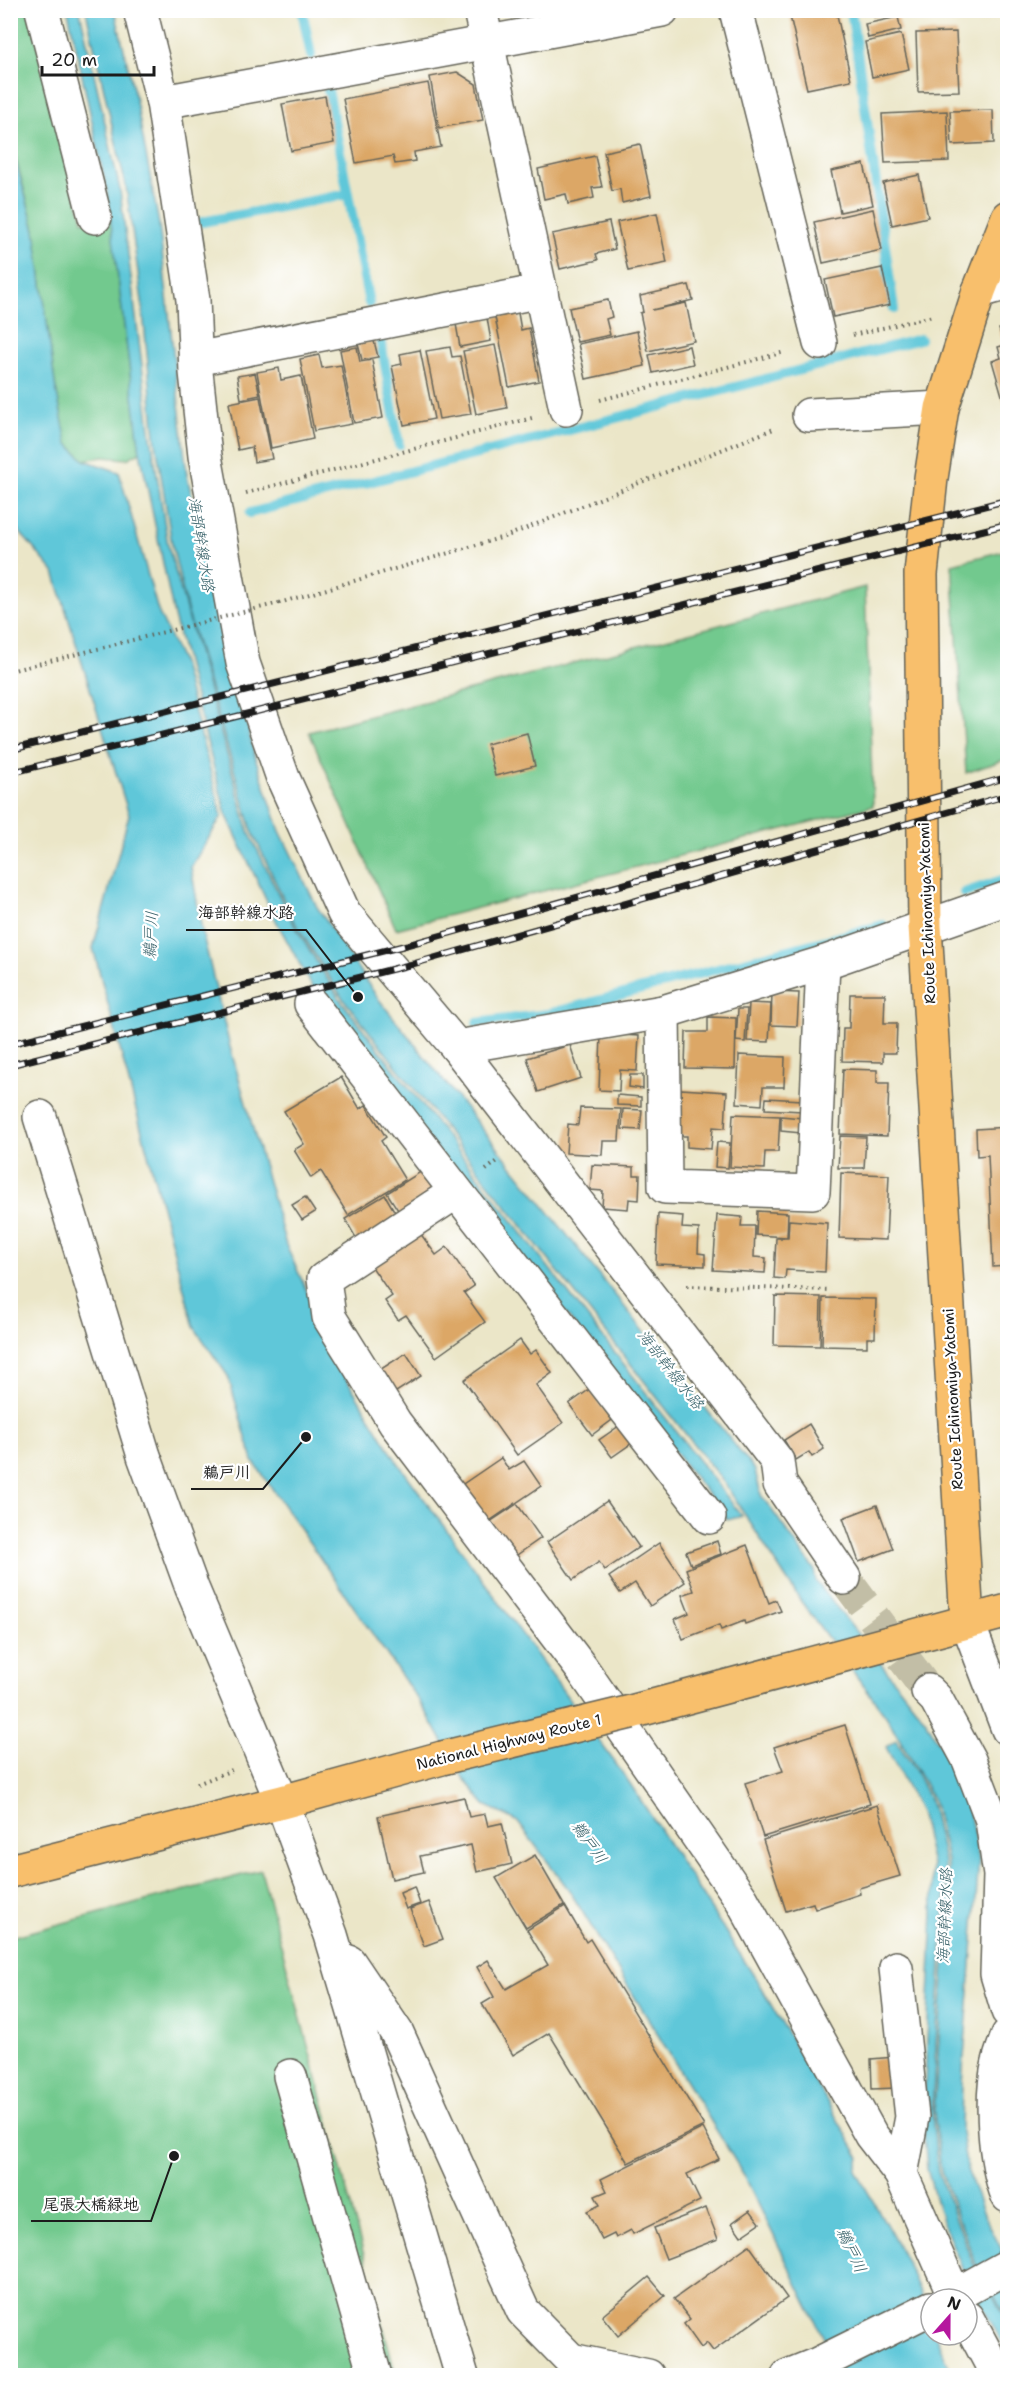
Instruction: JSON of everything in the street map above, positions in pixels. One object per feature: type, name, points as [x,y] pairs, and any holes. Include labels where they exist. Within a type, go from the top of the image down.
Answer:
[{"type":"main road","name":"Route Ichinomiya-Yatomi","points":[[967,1621],[925,926],[921,574],[931,478],[942,408],[993,287],[1008,217]]},
{"type":"main road","name":"National Highway Route 1","points":[[10,1871],[282,1802],[442,1758],[631,1712],[1008,1611]]},
{"type":"street","points":[[42,10],[95,217]]},
{"type":"street","points":[[140,10],[163,102],[193,300],[205,456],[243,663],[283,778],[344,913],[457,1047],[777,1461],[780,1484],[844,1578]]},
{"type":"street","points":[[480,10],[566,409]]},
{"type":"street","points":[[163,102],[662,10]]},
{"type":"street","points":[[736,10],[820,343]]},
{"type":"street","points":[[196,359],[541,291]]},
{"type":"street","points":[[809,415],[942,408]]},
{"type":"street","points":[[457,1047],[663,1012],[823,963],[1008,898]]},
{"type":"street","points":[[663,1012],[665,1187],[813,1192],[823,963]]},
{"type":"street","points":[[311,1004],[710,1516]]},
{"type":"street","points":[[40,1117],[144,1456],[192,1588],[282,1802],[331,1935],[462,2376]]},
{"type":"street","points":[[456,1192],[324,1279],[329,1317],[395,1423],[582,1669],[742,1900],[871,2135],[901,2174],[948,2287]]},
{"type":"street","points":[[967,1621],[1008,1729]]},
{"type":"street","points":[[928,1691],[936,1700],[969,1760],[992,1820],[1000,1875],[996,1974],[1008,2011]]},
{"type":"street","points":[[331,1935],[397,2033],[523,2311],[571,2360],[648,2376]]},
{"type":"street","points":[[896,1968],[912,2117],[901,2174]]},
{"type":"street","points":[[1008,2035],[998,2063],[995,2100],[997,2142],[1003,2186],[1008,2196]]},
{"type":"street","points":[[290,2076],[375,2376]]},
{"type":"street","points":[[976,2287],[1008,2266]]},
{"type":"street","points":[[788,2376],[821,2370],[919,2320]]},
{"type":"street","points":[[979,2344],[998,2376]]},
{"type":"path","points":[[10,671],[279,603],[507,536],[809,415]]},
{"type":"path","points":[[456,1192],[529,1139]]},
{"type":"path","points":[[640,1284],[830,1290]]},
{"type":"green space","points":[[10,11],[29,11],[83,221],[111,220],[140,452],[127,459],[103,457],[84,460],[67,443],[55,384],[35,230],[11,141]]},
{"type":"green space","points":[[1007,550],[1007,759],[966,773],[952,564]]},
{"type":"green space","points":[[865,587],[873,806],[396,929],[309,732]]},
{"type":"green space","points":[[261,1870],[396,2375],[11,2376],[11,1937]]},
{"type":"water","points":[[68,11],[80,11],[120,190],[151,437],[168,545],[249,832],[290,918],[339,998],[742,1516],[728,1520],[320,1001],[274,917],[226,814],[174,616],[140,452],[107,191]]},
{"type":"water","points":[[86,11],[115,11],[136,101],[159,224],[187,476],[255,757],[280,831],[317,907],[377,997],[755,1470],[761,1495],[814,1569],[816,1581],[926,1721],[951,1765],[969,1811],[979,1859],[962,2084],[961,2132],[967,2169],[985,2217],[1007,2260],[1007,2316],[975,2262],[941,2172],[934,2112],[948,1901],[947,1861],[934,1803],[918,1771],[886,1716],[800,1600],[725,1484],[341,996],[292,918],[252,831],[188,613],[172,545],[155,437],[142,301],[126,187]]},
{"type":"water","points":[[10,141],[35,230],[55,384],[67,443],[84,460],[119,472],[158,611],[182,663],[222,816],[191,867],[202,931],[230,1047],[286,1245],[346,1378],[396,1460],[629,1782],[756,1979],[860,2158],[856,2171],[913,2276],[919,2291],[919,2347],[940,2347],[953,2375],[842,2375],[744,2175],[569,1890],[517,1821],[485,1805],[462,1776],[425,1710],[253,1461],[228,1376],[194,1327],[93,948],[129,815],[54,572],[11,522]]},
{"type":"water","points":[[896,1740],[916,1771],[931,1803],[944,1861],[945,1900],[932,2112],[938,2172],[973,2263],[990,2288],[1007,2321],[1007,2352],[979,2300],[979,2287],[972,2287],[962,2268],[940,2215],[927,2169],[923,2124],[933,1912],[932,1865],[920,1811],[886,1747]]},
{"type":"building","points":[[836,10],[851,80],[807,89],[789,12]]},
{"type":"building","points":[[872,10],[896,10],[896,11],[874,17]]},
{"type":"building","points":[[898,17],[901,30],[868,38],[865,24]]},
{"type":"building","points":[[956,32],[959,91],[918,92],[916,33]]},
{"type":"building","points":[[901,34],[909,69],[872,77],[865,42]]},
{"type":"building","points":[[457,72],[476,84],[483,120],[439,128],[430,77]]},
{"type":"building","points":[[428,83],[441,147],[414,152],[415,161],[395,164],[393,156],[356,163],[343,99]]},
{"type":"building","points":[[325,96],[334,143],[291,151],[282,104]]},
{"type":"building","points":[[993,110],[994,143],[952,145],[950,111]]},
{"type":"building","points":[[947,111],[949,161],[885,163],[882,114]]},
{"type":"building","points":[[640,144],[651,196],[622,203],[620,189],[612,191],[604,152]]},
{"type":"building","points":[[595,156],[602,187],[592,188],[594,198],[568,204],[566,194],[544,199],[538,169]]},
{"type":"building","points":[[864,164],[873,205],[840,212],[831,171]]},
{"type":"building","points":[[919,175],[928,217],[892,225],[883,183]]},
{"type":"building","points":[[873,209],[882,250],[823,263],[814,222]]},
{"type":"building","points":[[657,213],[667,263],[628,271],[617,222]]},
{"type":"building","points":[[609,222],[615,249],[596,254],[598,260],[560,269],[552,234]]},
{"type":"building","points":[[882,268],[890,305],[833,317],[825,280]]},
{"type":"building","points":[[689,285],[693,300],[652,310],[686,303],[694,341],[648,351],[640,313],[643,312],[640,296]]},
{"type":"building","points":[[608,300],[612,317],[606,319],[610,335],[577,342],[569,308]]},
{"type":"building","points":[[518,313],[521,330],[529,328],[539,381],[509,387],[495,317]]},
{"type":"building","points":[[487,318],[491,341],[460,347],[456,324]]},
{"type":"building","points":[[1008,327],[1008,339],[1003,341],[999,329]]},
{"type":"building","points":[[637,331],[645,366],[586,379],[578,344]]},
{"type":"building","points":[[374,341],[378,357],[362,360],[358,344]]},
{"type":"building","points":[[1008,344],[1008,406],[1005,406],[992,361],[1001,358],[998,347]]},
{"type":"building","points":[[495,345],[507,408],[476,414],[463,351]]},
{"type":"building","points":[[689,346],[693,364],[653,373],[649,355]]},
{"type":"building","points":[[357,347],[360,362],[372,360],[383,418],[354,423],[340,350]]},
{"type":"building","points":[[450,347],[452,357],[460,356],[471,414],[439,419],[426,351]]},
{"type":"building","points":[[420,350],[434,419],[404,425],[392,366],[402,364],[400,354]]},
{"type":"building","points":[[319,355],[322,368],[341,365],[352,424],[314,431],[300,359]]},
{"type":"building","points":[[279,368],[281,380],[301,376],[313,439],[271,448],[257,372]]},
{"type":"building","points":[[255,373],[260,395],[241,399],[237,376]]},
{"type":"building","points":[[260,397],[272,459],[254,462],[252,447],[238,450],[229,403]]},
{"type":"building","points":[[527,733],[535,766],[495,776],[487,744]]},
{"type":"building","points":[[772,992],[799,993],[797,1026],[771,1025]]},
{"type":"building","points":[[850,994],[885,994],[884,1023],[897,1023],[896,1053],[883,1053],[883,1062],[842,1061],[843,1028],[849,1028]]},
{"type":"building","points":[[749,1003],[771,1004],[769,1042],[747,1041]]},
{"type":"building","points":[[738,1009],[747,1009],[745,1042],[736,1041]]},
{"type":"building","points":[[708,1017],[736,1018],[735,1069],[685,1068],[686,1032],[708,1032]]},
{"type":"building","points":[[601,1034],[639,1036],[637,1071],[620,1070],[619,1091],[599,1090]]},
{"type":"building","points":[[570,1045],[581,1078],[538,1092],[527,1058]]},
{"type":"building","points":[[739,1055],[785,1057],[784,1087],[763,1087],[762,1105],[737,1103]]},
{"type":"building","points":[[843,1069],[877,1070],[877,1083],[889,1083],[887,1136],[840,1134]]},
{"type":"building","points":[[630,1075],[643,1075],[643,1089],[629,1087]]},
{"type":"building","points":[[341,1077],[360,1109],[366,1105],[386,1137],[381,1141],[405,1180],[348,1215],[321,1171],[311,1178],[294,1150],[304,1144],[284,1111]]},
{"type":"building","points":[[681,1089],[727,1092],[725,1128],[713,1127],[711,1149],[687,1147],[687,1136],[679,1136]]},
{"type":"building","points":[[617,1095],[641,1097],[641,1106],[617,1105]]},
{"type":"building","points":[[766,1098],[802,1100],[802,1111],[765,1109]]},
{"type":"building","points":[[580,1108],[621,1109],[619,1141],[603,1141],[602,1155],[566,1153],[568,1124],[578,1125]]},
{"type":"building","points":[[623,1109],[642,1110],[640,1130],[622,1129]]},
{"type":"building","points":[[733,1114],[780,1116],[778,1152],[765,1152],[764,1169],[730,1167]]},
{"type":"building","points":[[781,1116],[802,1118],[801,1133],[781,1131]]},
{"type":"building","points":[[1008,1127],[1008,1266],[993,1267],[988,1155],[977,1156],[976,1129]]},
{"type":"building","points":[[840,1136],[866,1137],[864,1168],[838,1168]]},
{"type":"building","points":[[717,1142],[730,1143],[728,1168],[715,1167]]},
{"type":"building","points":[[592,1165],[634,1167],[634,1175],[640,1175],[639,1200],[629,1199],[628,1209],[602,1207],[603,1191],[590,1190]]},
{"type":"building","points":[[422,1171],[438,1196],[403,1218],[387,1193]]},
{"type":"building","points":[[841,1173],[889,1175],[886,1240],[839,1238]]},
{"type":"building","points":[[385,1195],[399,1219],[359,1243],[345,1219]]},
{"type":"building","points":[[305,1197],[315,1212],[302,1220],[292,1205]]},
{"type":"building","points":[[757,1211],[788,1213],[787,1237],[756,1235]]},
{"type":"building","points":[[658,1214],[683,1216],[682,1228],[699,1229],[698,1253],[705,1254],[705,1266],[656,1264]]},
{"type":"building","points":[[717,1215],[742,1217],[741,1226],[755,1226],[754,1257],[766,1258],[765,1273],[713,1270]]},
{"type":"building","points":[[789,1220],[827,1223],[825,1272],[786,1270],[785,1279],[774,1278],[776,1238],[788,1238]]},
{"type":"building","points":[[420,1233],[436,1255],[447,1247],[474,1286],[464,1293],[485,1322],[436,1357],[406,1315],[398,1320],[385,1301],[392,1296],[372,1267]]},
{"type":"building","points":[[775,1296],[821,1297],[820,1346],[774,1345]]},
{"type":"building","points":[[823,1298],[876,1299],[875,1338],[867,1338],[867,1347],[822,1346]]},
{"type":"building","points":[[520,1340],[530,1354],[536,1350],[552,1373],[536,1385],[563,1423],[517,1455],[464,1380]]},
{"type":"building","points":[[406,1353],[421,1376],[393,1394],[378,1371]]},
{"type":"building","points":[[590,1389],[612,1420],[592,1435],[569,1404]]},
{"type":"building","points":[[809,1424],[824,1449],[812,1457],[809,1452],[796,1460],[784,1440]]},
{"type":"building","points":[[619,1426],[632,1443],[612,1457],[599,1440]]},
{"type":"building","points":[[501,1458],[509,1470],[524,1461],[541,1486],[488,1522],[463,1484]]},
{"type":"building","points":[[607,1501],[639,1547],[605,1570],[599,1562],[573,1580],[547,1542]]},
{"type":"building","points":[[517,1504],[541,1538],[514,1557],[490,1522]]},
{"type":"building","points":[[877,1505],[893,1549],[859,1562],[843,1518]]},
{"type":"building","points":[[717,1541],[721,1554],[691,1565],[686,1552]]},
{"type":"building","points":[[659,1543],[685,1582],[650,1606],[635,1583],[620,1593],[609,1577]]},
{"type":"building","points":[[747,1545],[769,1603],[776,1600],[781,1611],[721,1630],[719,1625],[683,1639],[675,1619],[689,1613],[682,1595],[694,1591],[686,1569]]},
{"type":"building","points":[[845,1725],[870,1804],[763,1837],[745,1783],[783,1771],[774,1747]]},
{"type":"building","points":[[464,1797],[469,1817],[485,1814],[488,1826],[502,1823],[512,1864],[477,1872],[471,1845],[420,1856],[424,1872],[392,1879],[378,1816]]},
{"type":"building","points":[[877,1805],[900,1876],[859,1888],[860,1894],[815,1909],[813,1903],[786,1911],[763,1840]]},
{"type":"building","points":[[535,1855],[564,1905],[526,1928],[496,1878]]},
{"type":"building","points":[[414,1887],[420,1904],[406,1909],[400,1893]]},
{"type":"building","points":[[429,1902],[443,1939],[424,1946],[410,1909]]},
{"type":"building","points":[[565,1906],[586,1942],[590,1939],[704,2126],[628,2163],[549,2033],[513,2055],[482,2004],[494,1997],[477,1967],[488,1960],[506,1989],[548,1965],[527,1930]]},
{"type":"building","points":[[895,2057],[896,2088],[872,2089],[871,2059]]},
{"type":"building","points":[[703,2128],[719,2159],[687,2174],[700,2201],[633,2234],[631,2230],[616,2238],[614,2234],[602,2240],[587,2211],[600,2205],[595,2196],[607,2191],[601,2179]]},
{"type":"building","points":[[706,2208],[718,2239],[666,2259],[654,2228]]},
{"type":"building","points":[[750,2210],[760,2223],[741,2236],[732,2223]]},
{"type":"building","points":[[749,2245],[787,2298],[713,2351],[707,2343],[701,2348],[684,2324],[690,2319],[674,2299]]},
{"type":"building","points":[[649,2277],[665,2296],[618,2336],[602,2316]]},
{"type":"waterway","points":[[302,10],[311,55]]},
{"type":"waterway","points":[[851,10],[894,309]]},
{"type":"waterway","points":[[328,90],[369,303]]},
{"type":"waterway","points":[[202,222],[348,194]]},
{"type":"waterway","points":[[250,513],[920,339]]},
{"type":"waterway","points":[[381,342],[399,445]]},
{"type":"waterway","points":[[964,893],[1008,878]]},
{"type":"waterway","points":[[477,1023],[548,1014],[883,925]]},
{"type":"tunnel","points":[[844,1578],[928,1691]]},
{"type":"railway","points":[[10,750],[1008,500]]},
{"type":"railway","points":[[10,773],[1008,524]]},
{"type":"railway","points":[[10,1044],[407,945],[1008,777]]},
{"type":"railway","points":[[10,1065],[413,964],[1008,795]]},
{"type":"place","name":"海部幹線水路","points":[[358,997]]},
{"type":"place","name":"鵜戸川","points":[[306,1437]]},
{"type":"place","name":"尾張大橋緑地","points":[[174,2156]]}]
